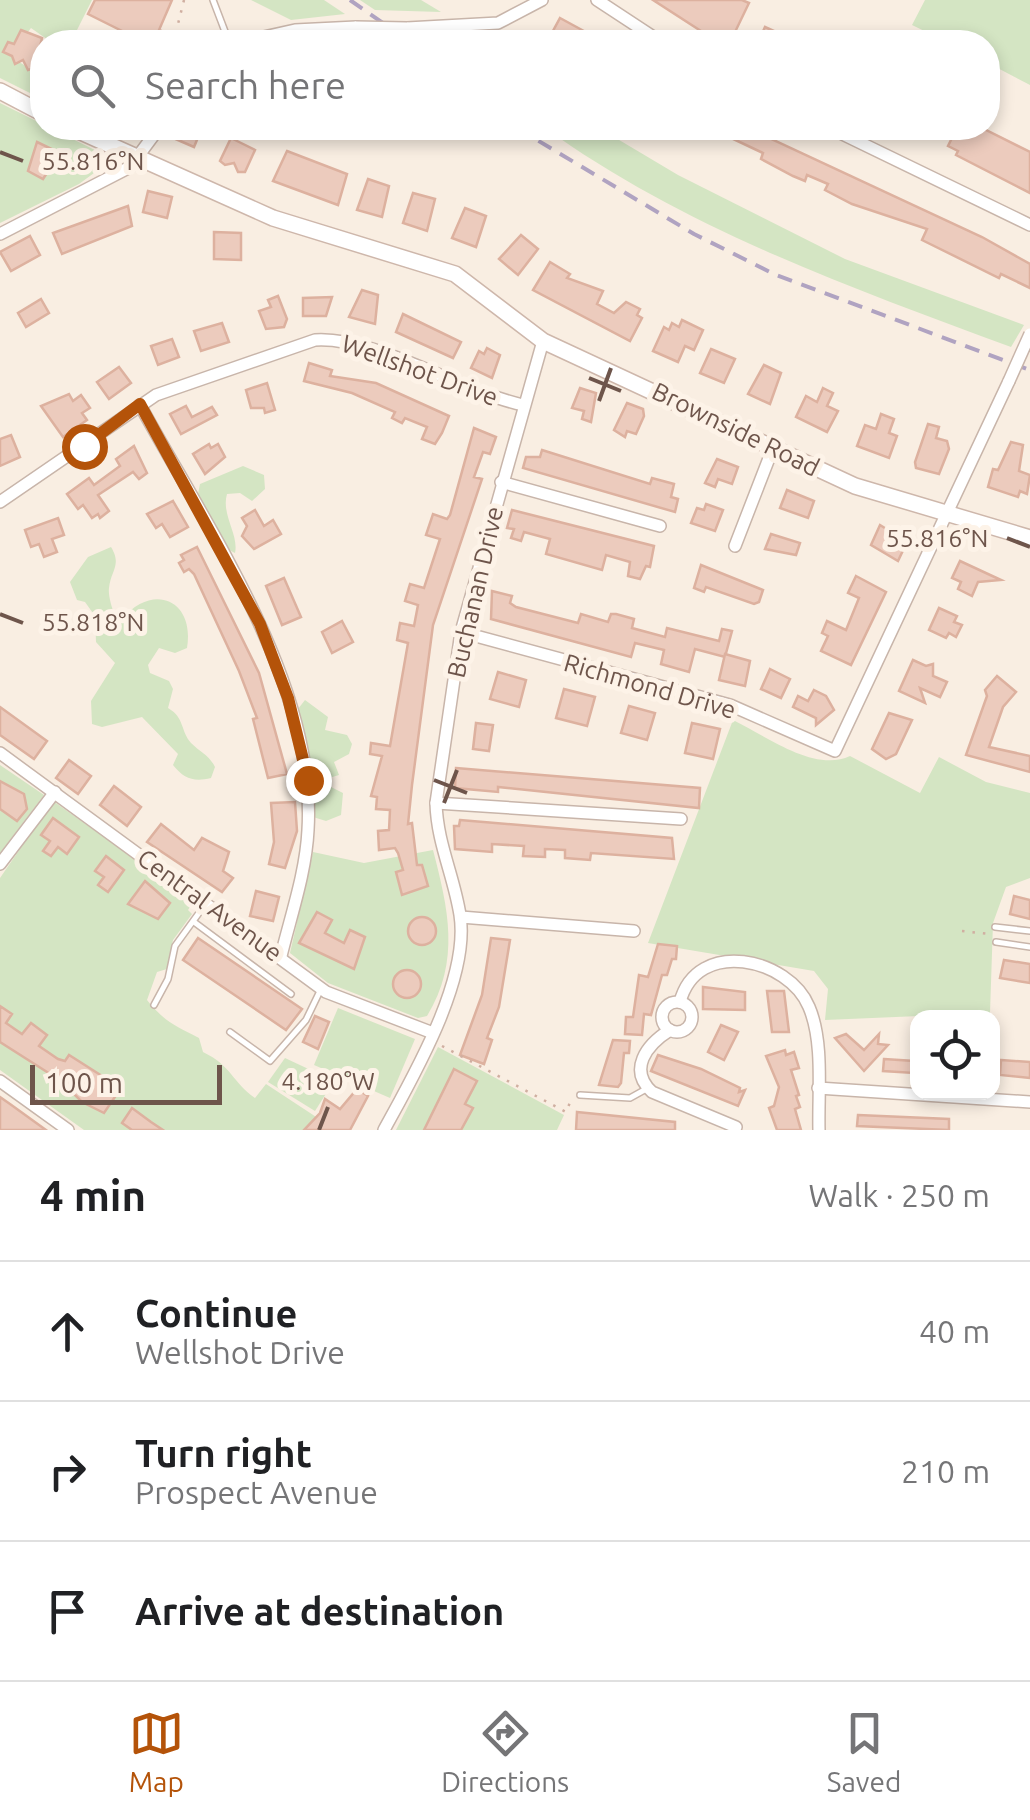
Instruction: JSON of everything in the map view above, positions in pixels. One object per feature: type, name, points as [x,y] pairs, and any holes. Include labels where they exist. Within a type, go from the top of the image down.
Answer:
[{"type":"street","points":[[294,30],[498,23],[542,0]]},
{"type":"street","points":[[597,0],[643,30]]},
{"type":"street","points":[[0,91],[30,107]]},
{"type":"street","name":"Brownside Road","points":[[98,140],[273,218],[455,274],[542,341],[856,486],[1030,538]]},
{"type":"street","points":[[0,234],[107,180],[138,158],[151,140]]},
{"type":"street","points":[[855,140],[1030,225]]},
{"type":"street","points":[[949,513],[1030,334]]},
{"type":"street","name":"Wellshot Drive","points":[[0,502],[38,481],[140,404],[299,344],[331,339],[483,396],[522,405]]},
{"type":"street","name":"Buchanan Drive","points":[[384,1130],[431,1036],[455,969],[461,917],[437,831],[436,802],[461,632],[542,341]]},
{"type":"street","points":[[140,404],[260,624],[288,698],[308,780],[308,832],[281,956]]},
{"type":"street","points":[[734,546],[772,448]]},
{"type":"street","points":[[501,482],[660,526]]},
{"type":"street","name":"Richmond Drive","points":[[461,632],[730,705],[835,750],[949,513]]},
{"type":"street","name":"Central Avenue","points":[[0,753],[322,988],[431,1036]]},
{"type":"street","points":[[0,864],[54,792]]},
{"type":"street","points":[[436,802],[681,820]]},
{"type":"street","points":[[461,917],[634,931]]},
{"type":"street","points":[[680,1002],[688,978],[724,960],[786,977],[802,993],[812,1012],[819,1130]]},
{"type":"street","points":[[670,1030],[662,1013],[668,1005],[680,1002],[690,1009],[691,1023],[684,1030],[670,1030],[648,1048],[640,1077],[648,1088],[736,1127]]},
{"type":"street","points":[[0,1082],[68,1130]]},
{"type":"street","points":[[818,1088],[1030,1102]]},
{"type":"lane","points":[[213,0],[224,30]]},
{"type":"lane","points":[[154,1005],[168,978],[175,946],[206,902]]},
{"type":"lane","points":[[194,922],[292,994]]},
{"type":"lane","points":[[996,927],[1030,930]]},
{"type":"lane","points":[[996,942],[1030,947]]},
{"type":"lane","points":[[230,1032],[270,1061],[306,1020],[322,988]]},
{"type":"lane","points":[[576,1096],[630,1098],[648,1088]]},
{"type":"path","points":[[176,30],[184,0]]},
{"type":"path","points":[[126,144],[129,140]]},
{"type":"path","points":[[431,1036],[566,1112],[576,1096]]},
{"type":"green space","points":[[0,0],[92,0],[77,30],[31,28],[17,46],[8,42],[4,52],[30,69],[30,93],[0,78]]},
{"type":"green space","points":[[251,0],[324,0],[345,14],[291,20]]},
{"type":"green space","points":[[360,0],[421,0],[441,12],[375,10]]},
{"type":"green space","points":[[925,0],[1030,0],[1030,85],[1000,69],[1000,30],[922,30],[912,25]]},
{"type":"green space","points":[[0,103],[30,118],[30,140],[75,140],[113,159],[79,184],[0,223]],"holes":[[[37,142],[60,153],[43,178],[28,171]]]},
{"type":"green space","points":[[563,140],[619,140],[678,175],[845,259],[1024,325],[1011,347],[890,302],[712,226]]},
{"type":"green space","points":[[243,466],[264,475],[265,489],[252,501],[240,493],[227,494],[226,509],[235,553],[227,549],[198,494],[200,484]]},
{"type":"green space","points":[[111,547],[116,563],[109,591],[114,614],[122,619],[146,601],[158,599],[178,608],[185,618],[187,648],[175,653],[159,648],[148,665],[150,673],[169,681],[173,689],[168,708],[177,716],[191,743],[213,763],[211,778],[194,779],[181,774],[173,765],[178,754],[142,717],[102,727],[92,724],[91,701],[115,663],[96,642],[95,616],[85,602],[77,600],[70,582],[88,557]]},
{"type":"green space","points":[[305,700],[328,717],[325,730],[347,735],[352,744],[349,754],[334,762],[339,775],[329,778],[329,786],[343,793],[341,815],[326,821],[313,817],[313,777],[298,709]]},
{"type":"green space","points":[[733,720],[806,756],[836,760],[850,756],[920,793],[939,757],[986,782],[1030,793],[1030,878],[1006,887],[993,923],[990,1010],[910,1010],[910,1016],[825,1020],[828,989],[814,971],[648,943]]},
{"type":"green space","points":[[0,765],[44,795],[0,853]]},
{"type":"green space","points":[[53,801],[194,901],[188,910],[192,914],[173,940],[167,969],[157,972],[147,1000],[165,1019],[199,1038],[203,1052],[220,1063],[255,1098],[266,1084],[336,1130],[84,1130],[0,1070],[0,878]]},
{"type":"green space","points":[[433,850],[447,914],[448,955],[438,995],[427,1016],[418,1018],[328,983],[290,953],[313,852],[364,863]]},
{"type":"green space","points":[[338,1008],[415,1039],[390,1098],[314,1065]]},
{"type":"green space","points":[[438,1047],[564,1115],[557,1130],[396,1130]]},
{"type":"green space","points":[[285,1058],[334,1081],[315,1111],[268,1082]]},
{"type":"building","points":[[95,0],[172,0],[159,30],[120,30],[88,14]]},
{"type":"building","points":[[653,0],[749,3],[736,30],[699,30]]},
{"type":"building","points":[[560,18],[582,30],[554,30]]},
{"type":"building","points":[[21,30],[30,33],[30,69],[23,60],[15,64],[12,56],[3,52],[8,42],[14,44]]},
{"type":"building","points":[[1000,137],[1030,152],[1030,193],[956,155],[958,151],[948,146],[951,140]]},
{"type":"building","points":[[178,140],[197,140],[194,147]]},
{"type":"building","points":[[230,140],[255,150],[245,172],[238,172],[234,163],[225,165],[220,161]]},
{"type":"building","points":[[735,140],[774,140],[982,237],[1030,264],[1030,288],[1001,274],[999,278],[922,240],[927,229],[852,204],[825,190],[828,184],[807,175],[805,181],[793,176],[761,159],[763,153]]},
{"type":"building","points":[[37,142],[60,153],[43,179],[28,171]]},
{"type":"building","points":[[287,151],[347,174],[338,205],[273,181]]},
{"type":"building","points":[[368,179],[389,186],[382,217],[357,210]]},
{"type":"building","points":[[148,191],[172,197],[167,218],[143,212]]},
{"type":"building","points":[[413,193],[435,199],[427,231],[403,223]]},
{"type":"building","points":[[128,206],[132,226],[62,254],[53,233]]},
{"type":"building","points":[[465,208],[486,216],[476,247],[452,238]]},
{"type":"building","points":[[214,232],[241,233],[241,260],[214,259]]},
{"type":"building","points":[[521,235],[538,249],[518,275],[499,259]]},
{"type":"building","points":[[30,236],[40,255],[11,271],[0,252]]},
{"type":"building","points":[[550,262],[570,274],[567,278],[603,291],[597,304],[614,313],[626,302],[640,309],[637,315],[642,318],[630,341],[533,290]]},
{"type":"building","points":[[362,290],[378,295],[375,324],[349,317]]},
{"type":"building","points":[[278,296],[287,319],[284,327],[266,329],[259,311],[271,307],[268,300]]},
{"type":"building","points":[[332,297],[326,316],[303,316],[303,298]]},
{"type":"building","points":[[41,299],[49,313],[26,327],[18,313]]},
{"type":"building","points":[[403,314],[461,342],[453,358],[396,332]]},
{"type":"building","points":[[682,320],[703,330],[694,350],[685,346],[678,362],[653,351],[664,327],[669,330],[672,323],[679,327]]},
{"type":"building","points":[[222,323],[229,342],[201,351],[194,331]]},
{"type":"building","points":[[172,339],[179,357],[158,365],[151,346]]},
{"type":"building","points":[[487,348],[500,355],[492,378],[471,368],[479,351],[484,354]]},
{"type":"building","points":[[711,349],[735,359],[724,383],[700,373]]},
{"type":"building","points":[[309,363],[332,370],[330,376],[376,383],[449,416],[442,433],[435,444],[422,439],[427,427],[405,418],[402,423],[392,418],[395,412],[352,393],[304,381]]},
{"type":"building","points":[[764,365],[781,373],[770,404],[748,394]]},
{"type":"building","points":[[119,367],[131,383],[109,399],[97,382]]},
{"type":"building","points":[[267,383],[275,410],[265,413],[264,408],[251,408],[246,390]]},
{"type":"building","points":[[580,388],[596,393],[591,422],[582,419],[584,411],[572,408]]},
{"type":"building","points":[[823,388],[833,393],[827,406],[838,411],[827,432],[796,417],[806,396],[817,402]]},
{"type":"building","points":[[69,394],[73,401],[81,395],[90,408],[82,413],[87,420],[63,437],[41,406]]},
{"type":"building","points":[[627,403],[643,409],[644,416],[636,434],[627,431],[625,437],[614,430]]},
{"type":"building","points":[[186,406],[192,417],[212,407],[217,415],[181,434],[170,414]]},
{"type":"building","points":[[881,414],[894,419],[889,433],[897,436],[889,458],[857,446],[865,425],[876,429]]},
{"type":"building","points":[[928,424],[939,427],[936,438],[947,441],[949,449],[939,474],[916,468]]},
{"type":"building","points":[[474,428],[496,437],[490,454],[483,452],[474,477],[482,479],[433,625],[408,824],[412,823],[417,865],[422,865],[428,886],[402,895],[396,872],[403,870],[398,853],[395,848],[379,850],[378,831],[389,830],[390,810],[376,809],[377,797],[371,796],[382,756],[370,754],[371,743],[390,746],[408,643],[397,640],[400,623],[414,626],[418,605],[405,601],[410,584],[424,588],[440,539],[426,535],[433,514],[447,519],[450,515]]},
{"type":"building","points":[[11,435],[20,457],[0,466],[0,439]]},
{"type":"building","points":[[1011,442],[1023,445],[1019,471],[1030,475],[1027,494],[1020,491],[1018,497],[988,487],[993,469],[998,470]]},
{"type":"building","points":[[209,444],[211,448],[218,444],[225,457],[205,474],[193,454]]},
{"type":"building","points":[[134,446],[147,473],[139,479],[133,472],[98,495],[109,511],[100,518],[98,514],[92,518],[83,505],[78,509],[67,494],[89,478],[94,485],[120,466],[116,459]]},
{"type":"building","points":[[542,450],[650,484],[652,478],[674,484],[671,497],[678,499],[675,512],[523,468],[526,457],[540,457]]},
{"type":"building","points":[[717,459],[738,467],[732,484],[718,479],[715,487],[705,483]]},
{"type":"building","points":[[787,490],[814,501],[808,518],[780,508]]},
{"type":"building","points":[[173,501],[188,527],[170,537],[162,524],[156,528],[147,514]]},
{"type":"building","points":[[706,504],[723,510],[715,531],[691,523],[697,508],[704,510]]},
{"type":"building","points":[[255,510],[264,526],[273,520],[281,534],[254,549],[242,536],[247,526],[242,518]]},
{"type":"building","points":[[512,510],[654,546],[650,567],[646,566],[640,579],[628,576],[630,562],[606,555],[602,570],[546,554],[550,539],[524,532],[521,541],[511,538],[514,529],[507,528]]},
{"type":"building","points":[[58,518],[64,535],[52,539],[57,552],[44,557],[39,544],[31,547],[25,530]]},
{"type":"building","points":[[880,525],[907,542],[898,561],[871,545]]},
{"type":"building","points":[[771,534],[800,543],[796,555],[765,549]]},
{"type":"building","points":[[197,547],[259,673],[287,774],[268,778],[253,719],[257,718],[239,671],[194,574],[189,569],[184,572],[179,563],[184,560],[181,555]]},
{"type":"building","points":[[960,561],[1001,580],[978,582],[972,596],[958,589],[961,582],[952,578]]},
{"type":"building","points":[[701,565],[763,590],[759,602],[754,604],[706,587],[704,592],[694,588]]},
{"type":"building","points":[[856,576],[886,592],[851,665],[821,651],[828,636],[822,633],[827,621],[846,630],[859,598],[848,593]]},
{"type":"building","points":[[284,578],[301,617],[282,625],[266,586]]},
{"type":"building","points":[[492,591],[512,596],[510,603],[516,607],[578,623],[581,614],[608,622],[611,614],[616,614],[634,619],[632,628],[665,637],[667,628],[719,641],[722,629],[732,631],[725,657],[695,649],[689,672],[661,664],[664,650],[635,643],[631,657],[491,619]]},
{"type":"building","points":[[939,608],[957,616],[954,622],[962,625],[956,637],[949,633],[946,638],[929,630]]},
{"type":"building","points":[[342,621],[353,642],[332,653],[322,632]]},
{"type":"building","points":[[725,654],[750,661],[745,686],[719,680]]},
{"type":"building","points":[[913,660],[926,666],[933,664],[933,676],[947,682],[940,697],[920,688],[925,703],[899,691]]},
{"type":"building","points":[[770,669],[790,679],[781,698],[761,689]]},
{"type":"building","points":[[498,672],[526,680],[519,707],[490,699]]},
{"type":"building","points":[[997,676],[1016,692],[1003,707],[989,747],[1030,756],[1030,772],[966,755],[987,696],[985,690]]},
{"type":"building","points":[[564,689],[595,697],[587,726],[556,718]]},
{"type":"building","points":[[814,690],[826,696],[834,710],[816,725],[816,718],[793,707],[798,696],[808,701]]},
{"type":"building","points":[[629,706],[655,713],[647,740],[621,733]]},
{"type":"building","points":[[0,707],[47,741],[34,759],[0,735]]},
{"type":"building","points":[[889,713],[912,720],[896,754],[886,759],[872,749]]},
{"type":"building","points":[[476,723],[493,725],[489,751],[473,749]]},
{"type":"building","points":[[692,723],[720,729],[713,759],[685,753]]},
{"type":"building","points":[[69,760],[91,776],[78,794],[56,778]]},
{"type":"building","points":[[456,768],[700,788],[699,808],[498,787],[498,792],[455,788]]},
{"type":"building","points":[[0,781],[24,794],[27,809],[17,821],[0,809]]},
{"type":"building","points":[[114,786],[141,807],[127,826],[100,805]]},
{"type":"building","points":[[295,802],[297,831],[285,868],[269,864],[274,842],[271,803]]},
{"type":"building","points":[[53,818],[79,837],[67,854],[58,847],[51,856],[43,851],[50,841],[41,835]]},
{"type":"building","points":[[460,820],[672,838],[674,859],[591,853],[590,860],[565,858],[565,850],[545,849],[545,857],[523,856],[524,846],[492,844],[492,852],[455,849],[454,826],[459,826]]},
{"type":"building","points":[[161,824],[194,850],[202,838],[229,852],[223,871],[233,878],[222,892],[147,842]]},
{"type":"building","points":[[106,856],[124,870],[108,892],[98,885],[104,877],[95,871]]},
{"type":"building","points":[[145,881],[170,903],[158,919],[128,904]]},
{"type":"building","points":[[256,891],[279,897],[273,921],[250,916]]},
{"type":"building","points":[[1014,896],[1030,900],[1030,919],[1010,914]]},
{"type":"building","points":[[317,912],[332,920],[325,933],[344,943],[350,930],[365,937],[354,969],[299,943]]},
{"type":"building","points":[[422,917],[432,921],[436,931],[432,941],[422,945],[412,941],[408,931],[412,921]]},
{"type":"building","points":[[198,938],[302,1009],[286,1030],[183,960]]},
{"type":"building","points":[[491,938],[510,940],[484,1064],[460,1055],[482,995]]},
{"type":"building","points":[[658,944],[677,946],[676,959],[672,959],[667,975],[662,975],[651,1015],[644,1014],[642,1035],[625,1034],[626,1017],[633,1017],[639,975],[648,977]]},
{"type":"building","points":[[1004,960],[1030,964],[1030,983],[1000,978]]},
{"type":"building","points":[[407,970],[417,974],[421,984],[417,994],[407,998],[397,994],[393,984],[397,974]]},
{"type":"building","points":[[703,987],[745,992],[745,1010],[703,1009]]},
{"type":"building","points":[[767,991],[784,991],[789,1032],[772,1032]]},
{"type":"building","points":[[0,1006],[12,1014],[6,1023],[22,1034],[31,1023],[47,1035],[39,1046],[58,1059],[65,1061],[69,1055],[121,1088],[104,1113],[82,1102],[64,1084],[58,1087],[59,1082],[47,1072],[0,1042]]},
{"type":"building","points":[[315,1016],[329,1022],[318,1049],[303,1042]]},
{"type":"building","points":[[721,1025],[738,1032],[724,1060],[708,1052]]},
{"type":"building","points":[[846,1034],[864,1050],[879,1034],[878,1044],[888,1045],[864,1071],[835,1038]]},
{"type":"building","points":[[613,1040],[630,1041],[618,1087],[599,1085]]},
{"type":"building","points":[[785,1050],[786,1055],[794,1052],[799,1068],[791,1070],[799,1095],[796,1096],[800,1107],[795,1109],[801,1130],[777,1130],[769,1108],[774,1106],[779,1087],[766,1056]]},
{"type":"building","points":[[658,1055],[701,1069],[740,1088],[739,1092],[745,1090],[738,1106],[651,1071]]},
{"type":"building","points":[[884,1059],[910,1061],[910,1073],[883,1071]]},
{"type":"building","points":[[1001,1060],[1030,1062],[1030,1078],[1000,1075]]},
{"type":"building","points":[[454,1069],[477,1081],[465,1104],[473,1108],[461,1130],[424,1130]]},
{"type":"building","points":[[357,1089],[368,1096],[350,1130],[304,1130],[320,1113],[325,1099],[340,1109]]},
{"type":"building","points":[[0,1097],[10,1104],[46,1130],[0,1130]]},
{"type":"building","points":[[132,1108],[163,1130],[132,1130],[122,1123]]},
{"type":"building","points":[[577,1112],[675,1122],[675,1130],[576,1130]]},
{"type":"building","points":[[858,1115],[949,1119],[949,1130],[857,1126]]},
{"type":"railway","points":[[350,0],[393,30]]},
{"type":"railway","points":[[537,140],[694,234],[776,275],[1030,370]]},
{"type":"route","points":[[84,446],[140,404],[260,624],[288,698],[308,780]]}]
